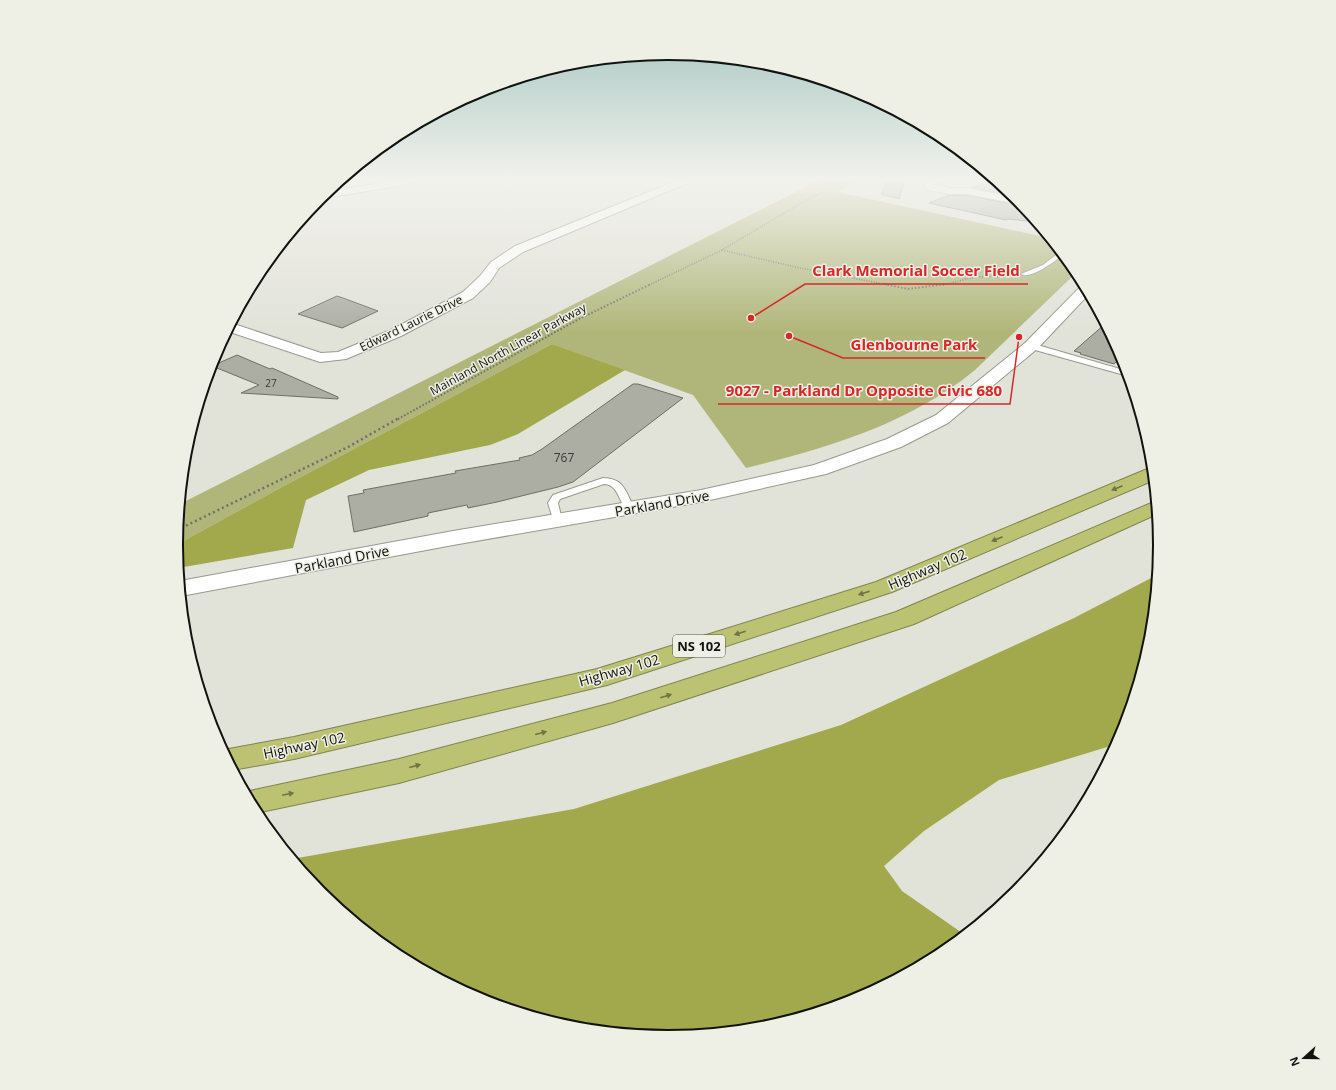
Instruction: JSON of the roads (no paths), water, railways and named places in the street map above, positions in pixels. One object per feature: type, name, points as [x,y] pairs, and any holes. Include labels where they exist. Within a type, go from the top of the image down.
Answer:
[{"type":"highway","name":"Highway 102","points":[[233,759],[294,748],[598,678],[884,587],[1148,475]]},
{"type":"highway","name":"NS 102","points":[[257,801],[399,771],[613,713],[905,618],[1152,509]]},
{"type":"street","name":"Edward Laurie Drive","points":[[234,329],[320,358],[341,356],[396,333],[468,294],[485,279],[496,265],[519,249],[563,231]]},
{"type":"street","name":"Parkland Drive","points":[[185,588],[453,538],[701,496],[819,470],[894,443],[942,419],[1031,346],[1082,293]]},
{"type":"lane","points":[[1024,274],[1045,266],[1057,256]]},
{"type":"lane","points":[[1031,346],[1121,372]]},
{"type":"lane","points":[[558,520],[553,503],[556,498],[603,481],[612,481],[618,486],[630,508]]},
{"type":"place","name":"Clark Memorial Soccer Field","points":[[751,318]]},
{"type":"place","name":"Glenbourne Park","points":[[789,336]]},
{"type":"place","name":"9027 - Parkland Dr Opposite Civic 680","points":[[1019,337]]}]
